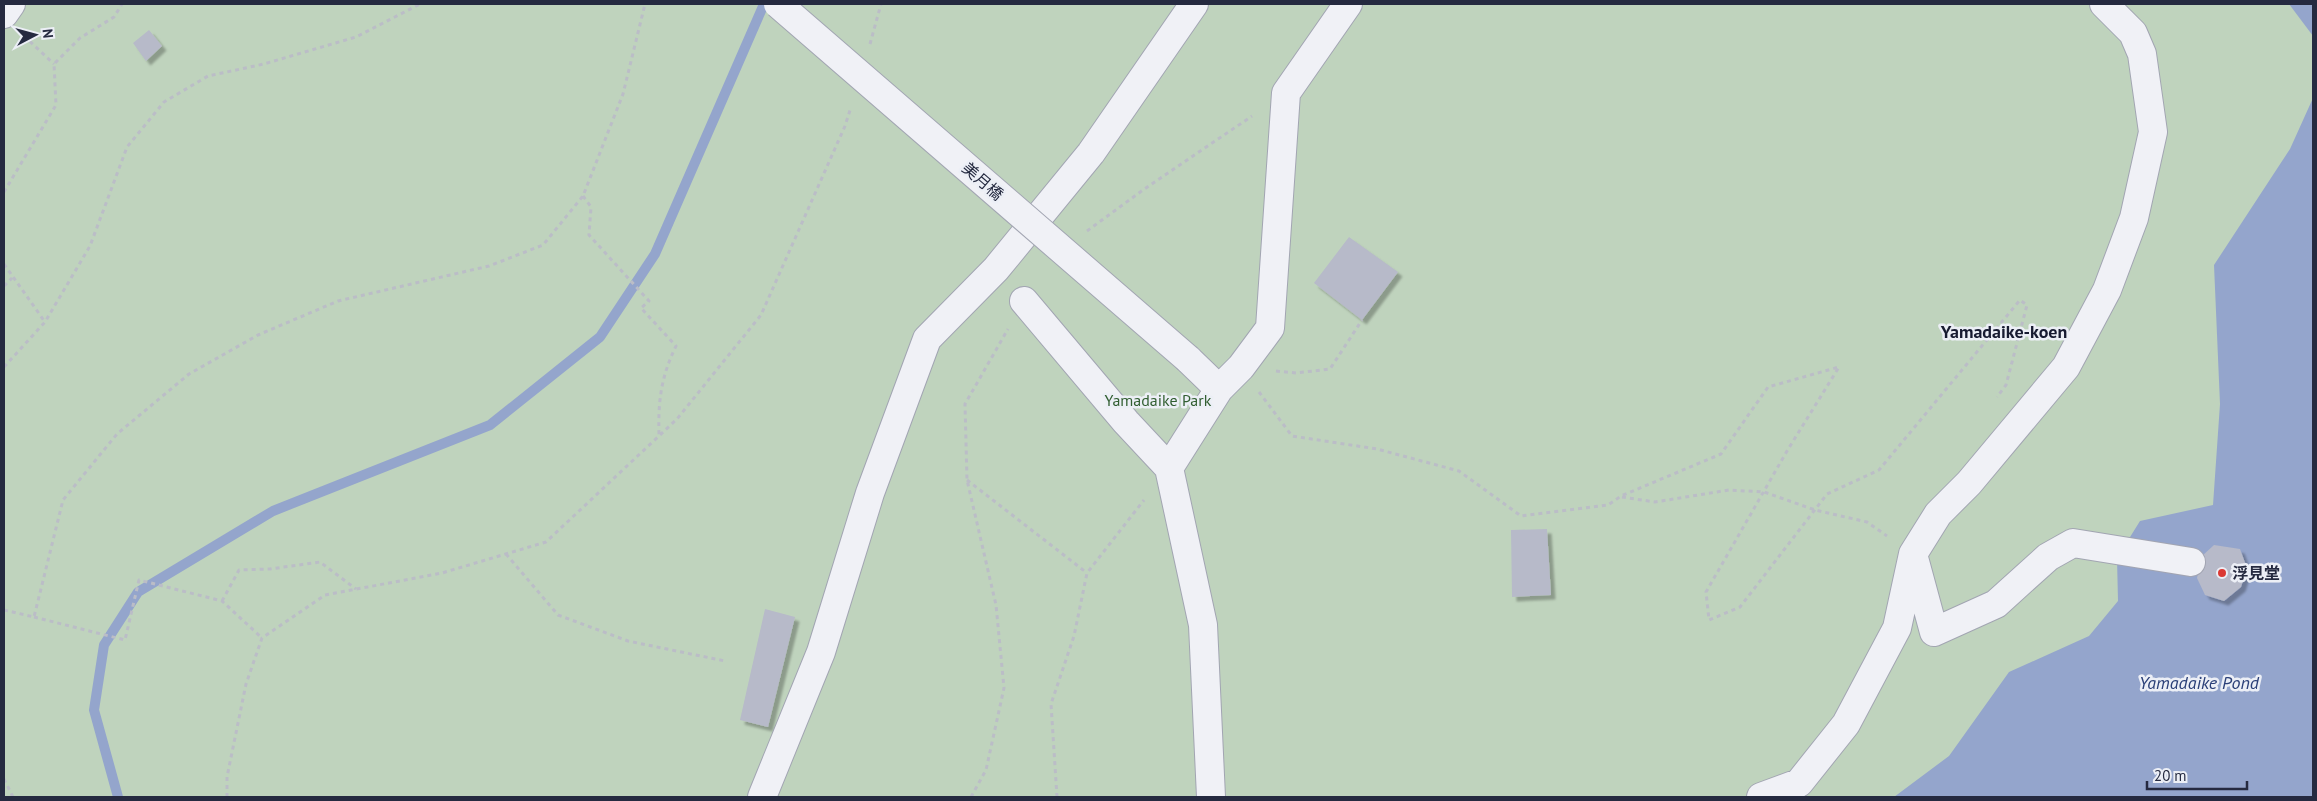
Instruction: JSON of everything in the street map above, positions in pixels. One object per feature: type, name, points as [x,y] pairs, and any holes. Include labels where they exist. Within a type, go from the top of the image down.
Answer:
[{"type":"street","points":[[11,4],[11,22]]},
{"type":"street","name":"美月橋","points":[[778,4],[1188,359],[1219,389]]},
{"type":"street","points":[[762,797],[821,652],[870,492],[927,339],[996,269],[1091,153],[1194,4]]},
{"type":"street","points":[[1169,468],[1219,389],[1241,367],[1270,328],[1286,93],[1348,4]]},
{"type":"street","points":[[1761,797],[1799,783],[1846,724],[1897,628],[1913,554],[1938,514],[1969,483],[2066,367],[2107,290],[2134,218],[2153,132],[2142,54],[2133,33],[2104,4]]},
{"type":"street","points":[[1024,301],[1126,422],[1169,468],[1203,625],[1211,797]]},
{"type":"street","points":[[1913,554],[1934,632],[1996,604],[2048,557],[2073,543],[2191,562]]},
{"type":"path","points":[[54,64],[80,38],[114,17],[122,4]]},
{"type":"path","points":[[4,367],[45,322],[90,246],[127,147],[164,102],[208,76],[264,64],[356,37],[420,4]]},
{"type":"path","points":[[34,617],[63,500],[117,434],[189,374],[258,335],[338,301],[489,266],[543,245],[583,196],[623,94],[645,4]]},
{"type":"path","points":[[868,51],[882,4]]},
{"type":"path","points":[[4,192],[56,105],[54,64],[11,22]]},
{"type":"path","points":[[1081,238],[1087,231],[1143,190],[1286,93]]},
{"type":"path","points":[[227,797],[227,777],[246,684],[262,638],[324,595],[442,573],[546,542],[677,419],[760,315],[845,126],[854,98]]},
{"type":"path","points":[[583,196],[591,207],[589,235],[649,301],[641,308],[676,346],[665,369],[658,404],[659,436]]},
{"type":"path","points":[[4,264],[12,278],[45,322]]},
{"type":"path","points":[[4,286],[12,278]]},
{"type":"path","points":[[1241,367],[1292,436],[1377,449],[1460,471],[1521,516],[1608,505],[1621,496],[1721,454],[1768,387],[1839,367],[1706,592],[1709,620],[1740,607],[1827,494],[1879,470],[2020,300],[2027,305],[2006,385],[1994,400]]},
{"type":"path","points":[[971,797],[986,770],[1004,688],[996,605],[967,480],[965,404],[1024,301]]},
{"type":"path","points":[[1241,367],[1296,373],[1330,369],[1362,320]]},
{"type":"path","points":[[1057,797],[1051,704],[1074,636],[1087,573],[1169,468]]},
{"type":"path","points":[[967,480],[1087,573]]},
{"type":"path","points":[[1621,496],[1655,502],[1729,490],[1764,492],[1815,510],[1867,522],[1913,554]]},
{"type":"path","points":[[506,554],[558,616],[628,641],[726,661]]},
{"type":"path","points":[[222,601],[239,570],[270,569],[320,562],[357,589]]},
{"type":"path","points":[[4,610],[125,640],[139,580],[222,601],[262,638]]},
{"type":"path","points":[[4,779],[13,797]]},
{"type":"green space","name":"Yamadaike Park","points":[[4,4],[2313,4],[2313,797],[4,797]]},
{"type":"water","points":[[2289,4],[2313,4],[2313,36]]},
{"type":"water","name":"Yamadaike Pond","points":[[2313,98],[2313,797],[1894,797],[1949,756],[2009,672],[2089,636],[2118,601],[2117,558],[2140,521],[2213,505],[2220,404],[2214,265],[2290,149]]},
{"type":"building","points":[[149,30],[162,46],[146,61],[133,43]]},
{"type":"building","points":[[1349,237],[1398,272],[1362,320],[1314,283]]},
{"type":"building","points":[[1547,529],[1551,595],[1512,597],[1511,530]]},
{"type":"building","name":"浮見堂","points":[[2214,545],[2240,549],[2247,568],[2241,587],[2224,601],[2205,595],[2197,578],[2202,556]]},
{"type":"building","points":[[765,609],[795,617],[768,727],[740,720]]},
{"type":"waterway","points":[[118,797],[94,710],[104,645],[138,592],[273,511],[490,425],[600,337],[655,254],[764,4]]},
{"type":"place","name":"浮見堂","points":[[2222,573]]},
{"type":"district","name":"Yamadaike-koen","points":[[2004,332]]}]
